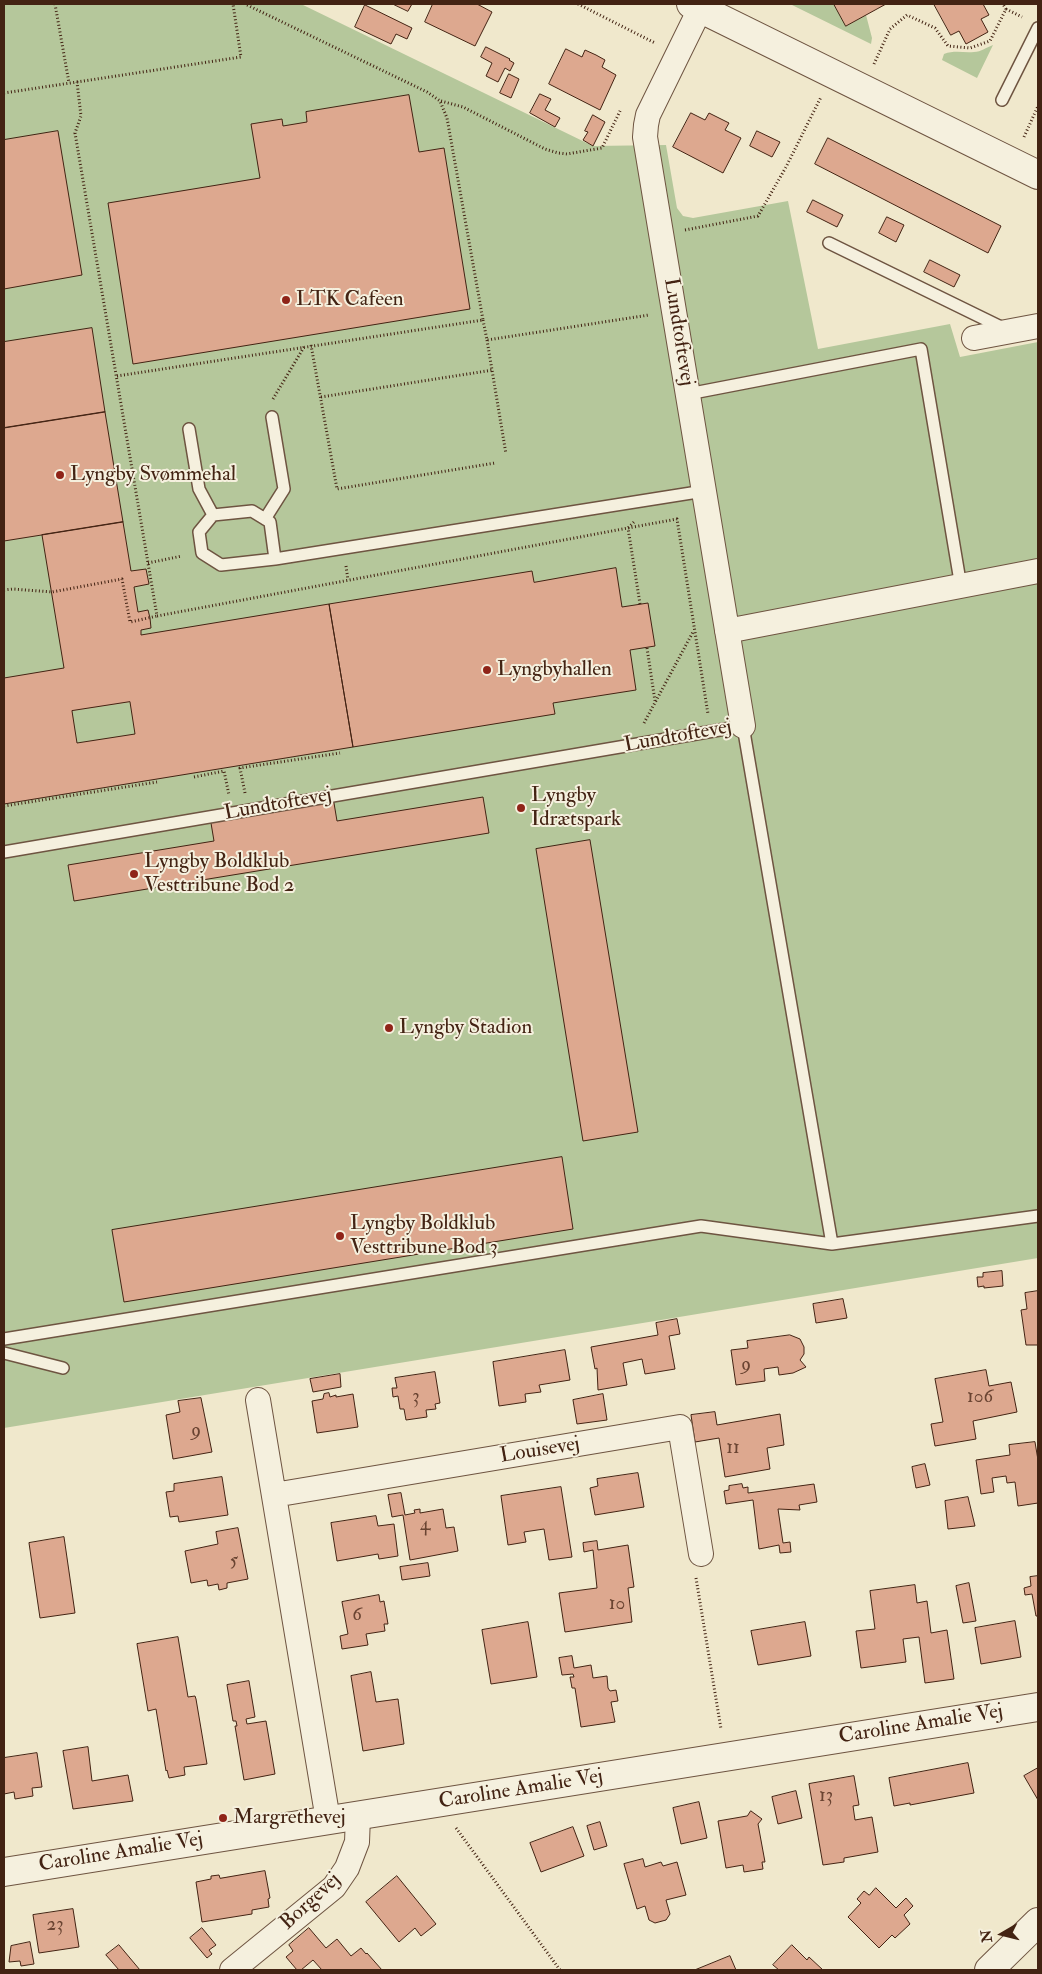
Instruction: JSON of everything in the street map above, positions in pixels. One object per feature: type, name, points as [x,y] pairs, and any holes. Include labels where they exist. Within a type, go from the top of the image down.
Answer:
[{"type":"street","name":"Lundtoftevej","points":[[743,726],[646,137],[648,115],[696,6],[1038,176]]},
{"type":"street","points":[[974,338],[1038,326]]},
{"type":"street","points":[[727,631],[961,587],[1038,570]]},
{"type":"street","points":[[258,1400],[328,1820]]},
{"type":"street","name":"Louisevej","points":[[274,1495],[680,1427],[701,1554]]},
{"type":"street","name":"Caroline Amalie Vej","points":[[4,1872],[1038,1707]]},
{"type":"street","name":"Borgevej","points":[[232,1970],[334,1887],[347,1868],[357,1842],[358,1816]]},
{"type":"street","points":[[989,1970],[1038,1922]]},
{"type":"lane","points":[[1002,100],[1038,28]]},
{"type":"lane","points":[[829,243],[1009,331]]},
{"type":"lane","points":[[688,394],[921,349],[961,587]]},
{"type":"lane","points":[[265,519],[284,489],[272,416]]},
{"type":"lane","points":[[189,429],[199,489],[213,515]]},
{"type":"lane","points":[[275,559],[270,522],[252,510],[213,515],[199,532],[202,553],[221,565],[275,559],[704,491]]},
{"type":"lane","points":[[743,726],[832,1244]]},
{"type":"lane","name":"Lundtoftevej","points":[[4,852],[743,726]]},
{"type":"lane","points":[[4,1339],[701,1226],[832,1244],[1038,1216]]},
{"type":"lane","points":[[4,1353],[63,1368]]},
{"type":"path","points":[[55,4],[68,83]]},
{"type":"path","points":[[4,93],[241,56],[233,4]]},
{"type":"path","points":[[245,4],[426,92],[440,101],[463,107],[545,149],[558,153],[602,148],[625,105]]},
{"type":"path","points":[[578,4],[656,44]]},
{"type":"path","points":[[862,89],[890,29],[907,15],[935,28],[948,46],[970,48],[990,41],[1006,9],[1003,4]]},
{"type":"path","points":[[662,234],[758,216],[786,167],[833,74]]},
{"type":"path","points":[[77,82],[82,116],[75,133],[157,616]]},
{"type":"path","points":[[440,101],[447,118],[506,454]]},
{"type":"path","points":[[1012,163],[1038,106]]},
{"type":"path","points":[[487,340],[674,312]]},
{"type":"path","points":[[117,376],[483,320]]},
{"type":"path","points":[[312,345],[337,490],[495,463]]},
{"type":"path","points":[[272,416],[270,404],[305,346]]},
{"type":"path","points":[[321,397],[492,370]]},
{"type":"path","points":[[628,528],[662,497]]},
{"type":"path","points":[[4,590],[52,592],[122,579],[130,622],[677,519],[711,732]]},
{"type":"path","points":[[628,528],[640,604]]},
{"type":"path","points":[[148,563],[202,553]]},
{"type":"path","points":[[632,745],[694,630]]},
{"type":"path","points":[[647,648],[656,701]]},
{"type":"path","points":[[248,810],[240,768],[340,753]]},
{"type":"path","points":[[194,776],[224,772],[232,813]]},
{"type":"path","points":[[4,806],[157,782]]},
{"type":"path","points":[[701,1554],[694,1566],[726,1757]]},
{"type":"path","points":[[447,1802],[453,1825],[560,1970]]},
{"type":"green space","name":"Lyngby Idrætspark","points":[[4,4],[301,4],[593,146],[666,145],[677,208],[683,216],[693,218],[788,201],[818,349],[950,324],[960,357],[1038,342],[1038,1258],[4,1428]]},
{"type":"green space","points":[[790,4],[834,4],[846,26],[866,15],[872,38],[871,44]]},
{"type":"green space","points":[[993,45],[977,78],[942,60],[944,54],[977,52]]},
{"type":"building","points":[[393,4],[412,4],[408,11]]},
{"type":"building","points":[[433,4],[477,4],[492,12],[475,46],[425,22]]},
{"type":"building","points":[[834,4],[886,4],[846,26]]},
{"type":"building","points":[[934,4],[983,4],[989,15],[981,19],[988,32],[966,44],[959,31],[951,35]]},
{"type":"building","points":[[365,5],[412,28],[407,39],[396,34],[391,44],[355,27]]},
{"type":"building","points":[[486,47],[514,63],[510,71],[505,68],[498,82],[486,76],[492,63],[481,57]]},
{"type":"building","points":[[566,49],[582,57],[585,50],[596,55],[605,60],[602,67],[616,75],[600,110],[549,84]]},
{"type":"building","points":[[509,74],[519,79],[511,98],[500,93]]},
{"type":"building","points":[[540,94],[551,99],[545,110],[560,118],[555,127],[530,113]]},
{"type":"building","points":[[409,95],[419,152],[444,148],[470,309],[133,364],[108,203],[260,178],[251,124],[282,119],[283,126],[307,122],[306,112]]},
{"type":"building","points":[[691,113],[705,120],[709,113],[729,123],[725,130],[741,138],[723,173],[673,147]]},
{"type":"building","points":[[593,115],[605,122],[593,146],[583,140],[588,132],[585,131]]},
{"type":"building","points":[[58,131],[82,275],[4,289],[4,140]]},
{"type":"building","points":[[757,131],[780,142],[772,157],[750,146]]},
{"type":"building","points":[[828,138],[1001,226],[988,253],[815,164]]},
{"type":"building","points":[[813,200],[843,215],[837,227],[807,212]]},
{"type":"building","points":[[887,217],[904,225],[896,242],[879,233]]},
{"type":"building","points":[[930,260],[960,275],[954,287],[924,272]]},
{"type":"building","points":[[92,328],[105,412],[4,428],[4,342]]},
{"type":"building","name":"Lyngby Svømmehal","points":[[105,412],[123,522],[4,541],[4,428]]},
{"type":"building","points":[[123,522],[131,571],[146,569],[149,584],[134,587],[138,612],[148,610],[150,618],[151,628],[141,630],[141,635],[329,604],[353,747],[4,804],[4,678],[64,668],[42,535]],"holes":[[[130,702],[135,734],[77,743],[72,711]]]},
{"type":"building","name":"Lyngbyhallen","points":[[616,568],[622,607],[648,603],[655,646],[630,650],[636,690],[553,703],[555,714],[353,747],[329,604],[532,571],[534,582]]},
{"type":"building","points":[[333,797],[337,821],[483,797],[489,833],[74,901],[68,865],[214,841],[210,817]]},
{"type":"building","points":[[590,840],[638,1132],[583,1141],[536,849]]},
{"type":"building","points":[[562,1157],[573,1229],[124,1302],[112,1230]]},
{"type":"building","points":[[1002,1271],[1003,1286],[978,1287],[977,1277],[983,1277],[983,1273]]},
{"type":"building","points":[[1038,1291],[1038,1345],[1026,1345],[1021,1310],[1027,1309],[1025,1293]]},
{"type":"building","points":[[843,1299],[847,1318],[816,1323],[813,1304]]},
{"type":"building","points":[[677,1319],[680,1334],[669,1336],[675,1369],[645,1374],[642,1359],[623,1363],[627,1385],[598,1390],[597,1368],[595,1369],[591,1347],[658,1335],[656,1323]]},
{"type":"building","points":[[790,1335],[800,1339],[804,1347],[804,1354],[800,1360],[806,1367],[793,1373],[779,1375],[778,1367],[764,1369],[765,1381],[736,1385],[731,1350],[748,1348],[747,1341]]},
{"type":"building","points":[[565,1350],[570,1380],[539,1385],[541,1392],[525,1394],[526,1402],[499,1406],[493,1362]]},
{"type":"building","points":[[986,1370],[989,1386],[1011,1382],[1017,1412],[973,1421],[976,1439],[935,1446],[931,1424],[943,1422],[935,1379]]},
{"type":"building","points":[[435,1372],[440,1403],[435,1404],[436,1409],[426,1410],[427,1417],[406,1420],[404,1409],[400,1409],[398,1396],[393,1397],[392,1388],[397,1388],[395,1378]]},
{"type":"building","points":[[340,1374],[341,1387],[313,1392],[310,1379]]},
{"type":"building","points":[[329,1393],[330,1397],[353,1394],[358,1427],[317,1433],[312,1401],[323,1399],[324,1394]]},
{"type":"building","points":[[603,1394],[607,1420],[577,1424],[573,1400]]},
{"type":"building","points":[[201,1398],[212,1452],[173,1459],[166,1415],[180,1412],[178,1401]]},
{"type":"building","points":[[715,1412],[717,1425],[780,1414],[784,1445],[767,1448],[770,1469],[725,1477],[719,1438],[695,1442],[691,1415]]},
{"type":"building","points":[[1035,1442],[1038,1460],[1038,1503],[1018,1506],[1015,1482],[1007,1483],[1006,1476],[992,1478],[994,1492],[981,1494],[976,1460],[1010,1455],[1009,1445]]},
{"type":"building","points":[[925,1464],[930,1485],[916,1488],[912,1467]]},
{"type":"building","points":[[638,1473],[644,1507],[595,1515],[590,1488],[598,1486],[597,1479]]},
{"type":"building","points":[[222,1477],[228,1515],[179,1522],[178,1516],[170,1517],[166,1492],[174,1491],[174,1484]]},
{"type":"building","points":[[742,1484],[743,1488],[748,1487],[748,1493],[814,1484],[817,1502],[799,1505],[800,1510],[778,1509],[783,1543],[790,1542],[791,1552],[780,1553],[779,1545],[759,1549],[753,1500],[726,1504],[724,1491],[729,1490],[729,1486]]},
{"type":"building","points":[[561,1487],[572,1557],[549,1560],[544,1529],[524,1532],[526,1542],[508,1545],[501,1496]]},
{"type":"building","points":[[401,1493],[405,1515],[415,1513],[414,1510],[420,1509],[420,1513],[443,1509],[446,1528],[454,1527],[458,1551],[410,1560],[403,1515],[392,1517],[388,1495]]},
{"type":"building","points":[[968,1497],[975,1526],[948,1529],[945,1501]]},
{"type":"building","points":[[376,1516],[378,1526],[394,1524],[398,1556],[379,1559],[378,1554],[337,1561],[331,1523]]},
{"type":"building","points":[[238,1528],[248,1579],[227,1583],[227,1588],[219,1590],[218,1584],[208,1586],[207,1580],[191,1583],[185,1551],[218,1544],[216,1532]]},
{"type":"building","points":[[64,1537],[75,1613],[40,1618],[29,1543]]},
{"type":"building","points":[[597,1541],[598,1550],[628,1545],[634,1587],[628,1588],[632,1622],[565,1632],[559,1593],[597,1588],[593,1550],[584,1552],[583,1543]]},
{"type":"building","points":[[428,1563],[430,1576],[402,1580],[400,1567]]},
{"type":"building","points":[[1038,1576],[1038,1616],[1036,1616],[1032,1594],[1025,1595],[1024,1588],[1031,1586],[1030,1577]]},
{"type":"building","points":[[969,1583],[976,1621],[963,1623],[956,1586]]},
{"type":"building","points":[[915,1585],[917,1603],[927,1601],[931,1633],[947,1630],[954,1679],[925,1683],[919,1637],[903,1639],[906,1662],[861,1668],[856,1631],[875,1629],[870,1591]]},
{"type":"building","points":[[379,1595],[380,1602],[384,1601],[388,1624],[384,1624],[385,1631],[366,1634],[368,1645],[342,1649],[340,1636],[348,1634],[342,1602]]},
{"type":"building","points":[[1015,1621],[1021,1657],[981,1664],[975,1628]]},
{"type":"building","points":[[528,1622],[537,1677],[491,1684],[482,1630]]},
{"type":"building","points":[[805,1622],[811,1656],[758,1665],[751,1631]]},
{"type":"building","points":[[178,1637],[188,1697],[195,1696],[196,1699],[207,1764],[184,1767],[185,1775],[169,1778],[166,1771],[156,1709],[148,1711],[137,1644]]},
{"type":"building","points":[[572,1656],[574,1668],[591,1665],[593,1678],[607,1676],[608,1688],[610,1691],[616,1690],[618,1701],[611,1702],[615,1722],[581,1727],[575,1688],[572,1688],[570,1677],[574,1677],[573,1674],[562,1675],[559,1658]]},
{"type":"building","points":[[371,1672],[376,1702],[398,1699],[404,1744],[363,1751],[351,1676]]},
{"type":"building","points":[[249,1681],[255,1717],[246,1719],[247,1724],[266,1721],[275,1774],[244,1780],[235,1726],[237,1726],[236,1721],[233,1721],[227,1685]]},
{"type":"building","points":[[88,1747],[92,1781],[128,1775],[133,1801],[73,1809],[63,1751]]},
{"type":"building","points":[[37,1753],[42,1787],[32,1788],[33,1796],[15,1799],[14,1792],[4,1794],[4,1758]]},
{"type":"building","points":[[968,1763],[974,1793],[910,1805],[910,1803],[894,1806],[889,1778]]},
{"type":"building","points":[[1038,1768],[1038,1800],[1024,1776]]},
{"type":"building","points":[[854,1776],[859,1805],[853,1806],[855,1820],[872,1817],[878,1852],[844,1858],[844,1862],[823,1865],[809,1784]]},
{"type":"building","points":[[796,1791],[802,1818],[778,1824],[772,1797]]},
{"type":"building","points":[[699,1802],[707,1838],[681,1844],[673,1808]]},
{"type":"building","points":[[751,1811],[762,1819],[758,1824],[765,1862],[762,1862],[763,1869],[744,1872],[743,1865],[726,1868],[718,1821],[747,1816]]},
{"type":"building","points":[[600,1822],[607,1846],[594,1850],[587,1826]]},
{"type":"building","points":[[573,1827],[584,1856],[541,1872],[530,1843]]},
{"type":"building","points":[[643,1859],[645,1867],[661,1862],[663,1866],[677,1862],[686,1895],[666,1900],[670,1914],[666,1920],[655,1923],[649,1920],[645,1906],[637,1909],[624,1864]]},
{"type":"building","points":[[265,1871],[270,1898],[268,1899],[269,1907],[252,1910],[252,1914],[202,1922],[196,1882],[211,1879],[211,1876],[219,1875],[220,1878]]},
{"type":"building","points":[[397,1876],[436,1924],[421,1936],[415,1928],[399,1942],[366,1902]]},
{"type":"building","points":[[876,1888],[896,1908],[906,1898],[913,1906],[904,1915],[910,1924],[895,1938],[892,1935],[879,1948],[848,1917],[861,1903],[857,1899],[864,1891],[869,1895]]},
{"type":"building","points":[[73,1909],[79,1947],[39,1953],[33,1915]]},
{"type":"building","points":[[202,1928],[216,1945],[209,1950],[212,1954],[207,1958],[190,1938]]},
{"type":"building","points":[[309,1928],[326,1948],[337,1939],[351,1956],[361,1948],[382,1970],[322,1970],[313,1960],[301,1970],[297,1970],[286,1957],[293,1951],[289,1945]]},
{"type":"building","points":[[30,1942],[34,1964],[21,1966],[20,1961],[9,1962],[11,1946]]},
{"type":"building","points":[[119,1945],[140,1970],[119,1970],[106,1955]]},
{"type":"building","points":[[792,1945],[807,1960],[809,1957],[823,1970],[779,1970],[773,1965]]},
{"type":"building","points":[[730,1956],[736,1970],[695,1970]]},
{"type":"place","name":"LTK Cafeen","points":[[286,300]]},
{"type":"place","name":"Lyngby Svømmehal","points":[[60,475]]},
{"type":"place","name":"Lyngbyhallen","points":[[487,670]]},
{"type":"place","name":"Lyngby Idrætspark","points":[[521,808]]},
{"type":"place","name":"Lyngby Boldklub Vesttribune Bod 2","points":[[134,874]]},
{"type":"place","name":"Lyngby Stadion","points":[[389,1028]]},
{"type":"place","name":"Lyngby Boldklub Vesttribune Bod 3","points":[[340,1236]]},
{"type":"place","name":"Margrethevej","points":[[223,1818]]}]
